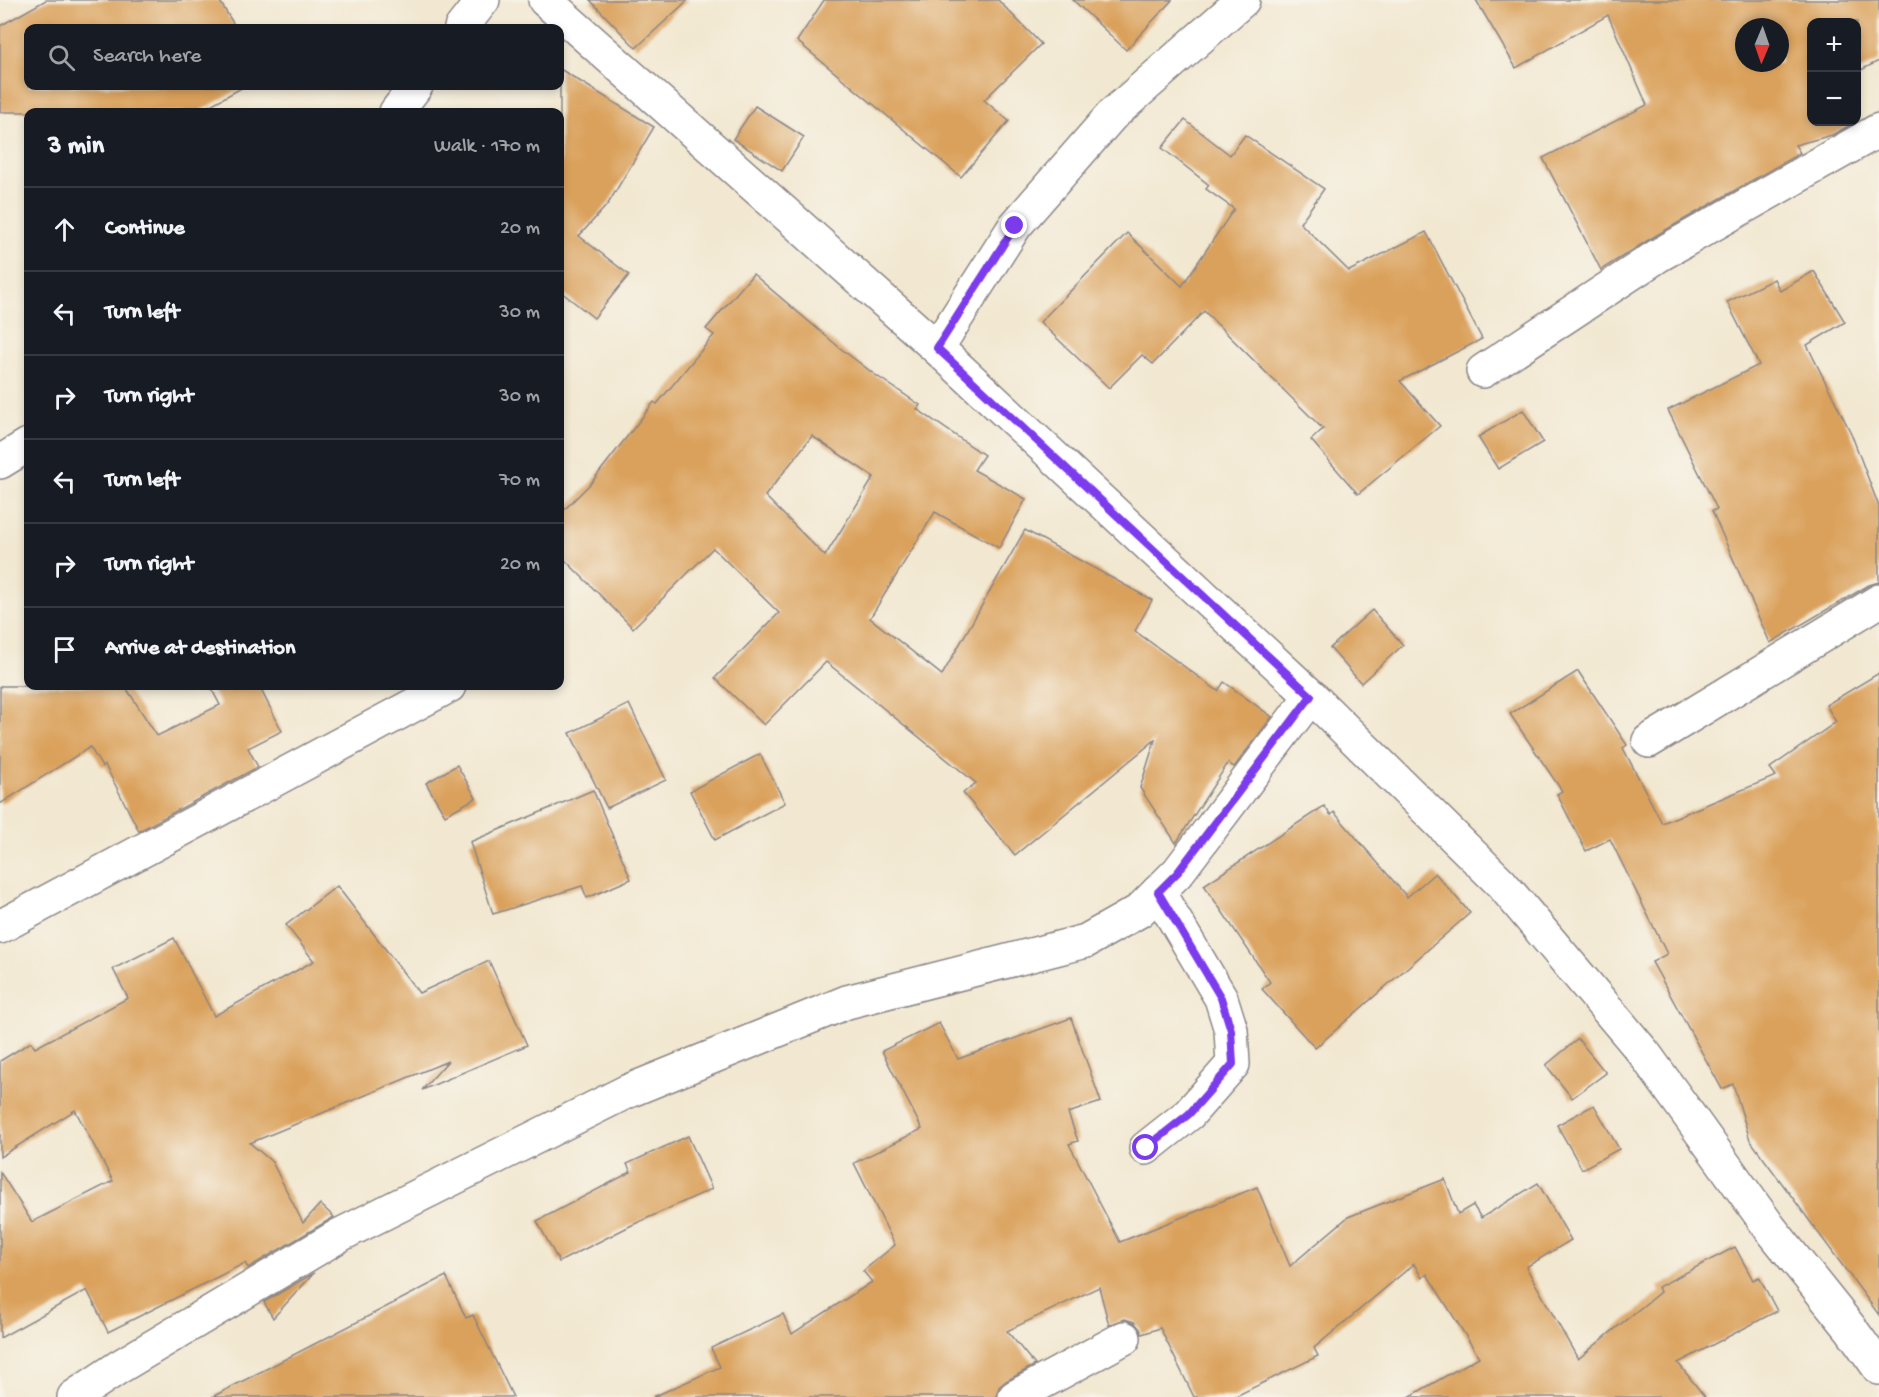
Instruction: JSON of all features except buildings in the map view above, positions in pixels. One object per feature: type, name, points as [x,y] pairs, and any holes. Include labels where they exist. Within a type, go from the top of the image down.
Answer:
[{"type":"street","points":[[463,24],[483,0]]},
{"type":"street","points":[[545,0],[937,348],[1311,696],[1501,883],[1644,1053],[1770,1228],[1851,1329],[1879,1368]]},
{"type":"street","points":[[937,348],[1015,226],[1112,115],[1243,0]]},
{"type":"street","points":[[399,108],[413,90]]},
{"type":"street","points":[[1483,371],[1659,255],[1879,130]]},
{"type":"street","points":[[0,462],[24,447]]},
{"type":"street","points":[[1649,741],[1879,601]]},
{"type":"street","points":[[0,927],[442,690]]},
{"type":"street","points":[[74,1397],[119,1367],[340,1235],[626,1092],[847,1002],[1086,941],[1139,911],[1178,872],[1311,696]]},
{"type":"street","points":[[1146,1148],[1189,1114],[1233,1064],[1231,1030],[1221,998],[1158,892]]},
{"type":"street","points":[[1015,1397],[1124,1338]]},
{"type":"route","points":[[1015,226],[937,348],[1311,696],[1178,872],[1158,892],[1221,998],[1231,1030],[1233,1064],[1189,1114],[1146,1148]]}]
